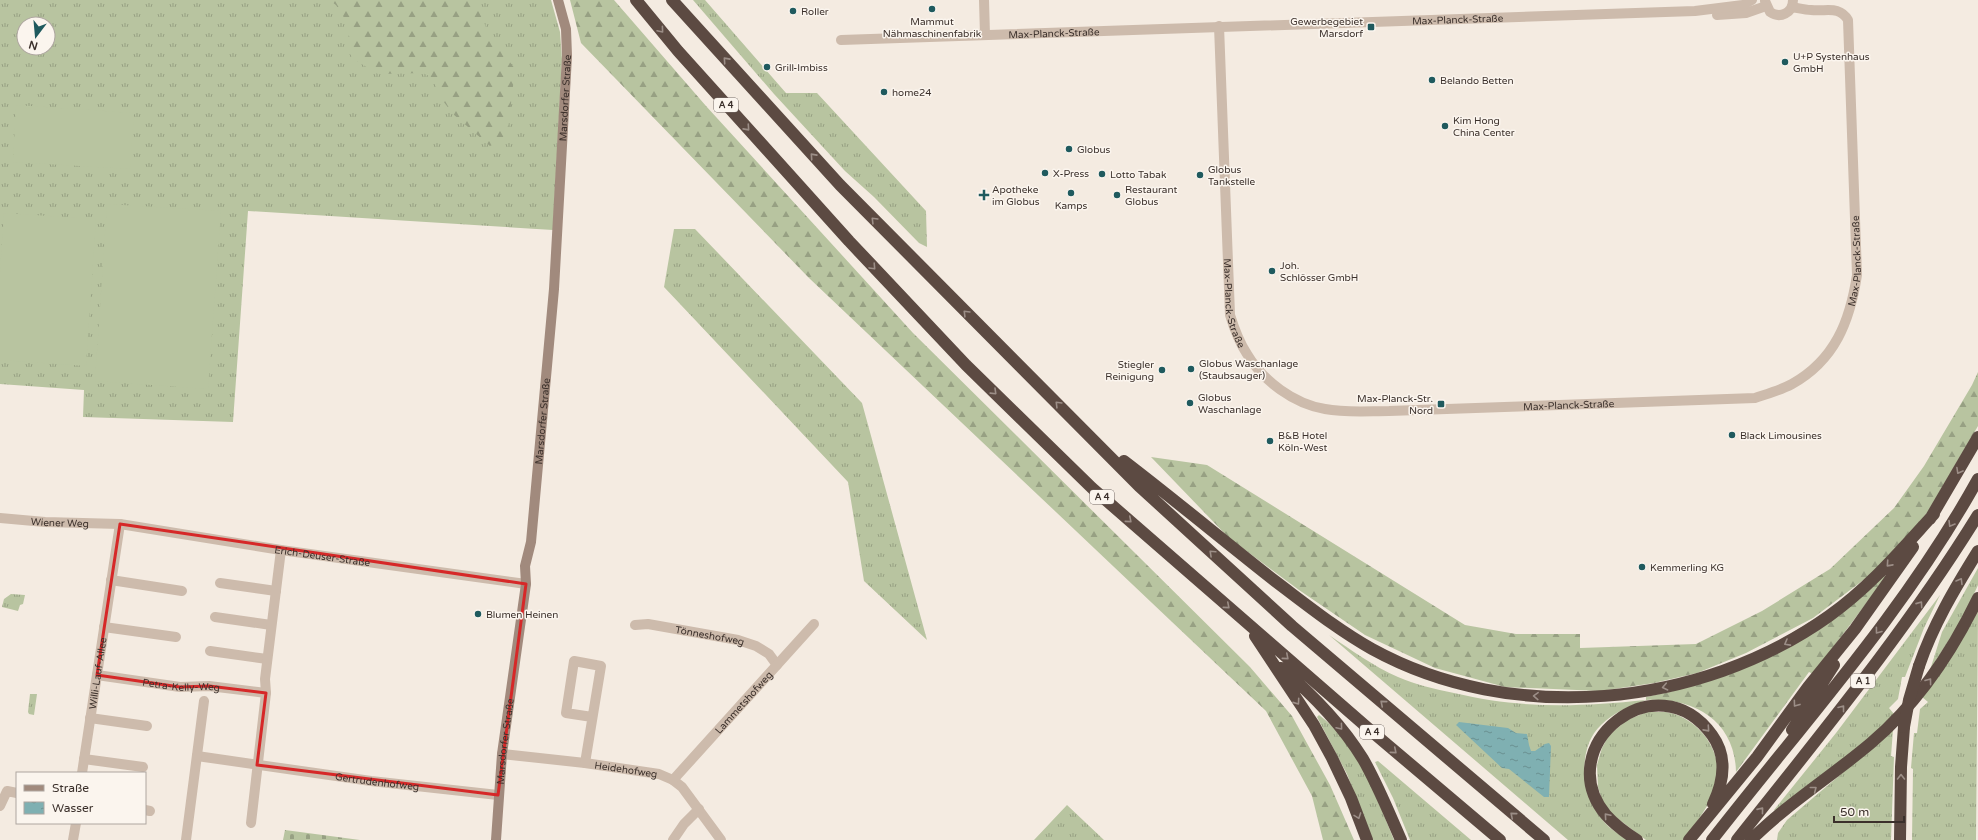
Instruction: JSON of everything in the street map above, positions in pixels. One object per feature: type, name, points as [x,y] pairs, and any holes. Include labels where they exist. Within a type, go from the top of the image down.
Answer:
[{"type":"highway","name":"A 4","points":[[636,0],[678,51],[844,236],[966,365],[1092,488],[1500,840]]},
{"type":"highway","points":[[672,0],[840,185],[1139,486],[1292,626],[1544,840]]},
{"type":"highway","points":[[1086,432],[1312,610],[1352,637],[1392,659],[1429,675],[1476,689],[1516,695],[1582,696],[1635,692],[1692,681],[1742,664],[1798,636],[1844,605],[1879,574],[1934,514]]},
{"type":"highway","points":[[1688,840],[1753,762],[1808,687],[1855,629],[1934,514],[1978,438]]},
{"type":"highway","name":"A 1","points":[[1712,840],[1812,717],[1885,623],[1941,540],[1978,479]]},
{"type":"highway","name":"A 1","points":[[1737,840],[1900,632],[1934,585],[1978,515]]},
{"type":"highway","points":[[1901,837],[1901,768],[1904,728],[1909,700],[1918,666],[1928,639],[1943,609],[1978,551]]},
{"type":"highway","points":[[1751,840],[1873,742],[1893,723],[1923,690],[1942,663],[1959,635],[1978,598]]},
{"type":"highway","points":[[1246,622],[1272,660],[1332,758],[1351,798],[1367,840]]},
{"type":"highway","points":[[1760,780],[1820,688],[1855,629]]},
{"type":"highway","points":[[1272,660],[1326,713],[1353,744],[1372,776],[1401,840]]},
{"type":"highway","points":[[1637,840],[1613,822],[1602,809],[1592,785],[1591,766],[1597,744],[1607,729],[1623,715],[1644,707],[1659,706],[1683,711],[1693,716],[1713,737],[1722,755],[1723,774],[1718,792],[1707,817]]},
{"type":"street","name":"Marsdorfer Straße","points":[[496,840],[498,794],[502,754],[526,584],[524,566],[531,534],[554,289],[559,221],[567,56],[566,29],[558,0]]},
{"type":"street","points":[[984,0],[985,34]]},
{"type":"street","name":"Max-Planck-Straße","points":[[841,40],[1696,11],[1743,5],[1752,0]]},
{"type":"street","name":"Max-Planck-Straße","points":[[1220,26],[1230,315],[1234,329],[1247,355],[1262,374],[1280,390],[1301,402],[1323,409],[1346,412],[1755,398],[1791,384],[1812,370],[1828,354],[1845,325],[1853,301],[1857,275],[1848,20],[1844,14],[1837,10],[1811,10],[1793,4],[1787,13],[1779,15],[1770,12],[1765,3],[1746,13],[1710,15],[1696,11]]},
{"type":"street","name":"Wiener Weg","points":[[0,518],[120,524]]},
{"type":"street","name":"Erich-Deuser-Straße","points":[[120,524],[281,550],[526,584]]},
{"type":"street","name":"Willi-Lauf-Allee","points":[[82,772],[120,524]]},
{"type":"street","points":[[251,823],[266,693],[265,679],[267,659],[281,550]]},
{"type":"street","points":[[111,580],[182,591]]},
{"type":"street","points":[[220,583],[276,591]]},
{"type":"street","points":[[216,617],[271,625]]},
{"type":"street","name":"Lammetshofweg","points":[[673,780],[814,624]]},
{"type":"street","name":"Tönneshofweg","points":[[635,625],[654,625],[738,640],[756,646],[769,654],[777,665]]},
{"type":"street","name":"Willi-Lauf-Allee","points":[[104,627],[176,637]]},
{"type":"street","points":[[210,651],[267,659]]},
{"type":"street","points":[[585,763],[601,666],[574,661],[566,713],[592,717]]},
{"type":"street","name":"Petra-Kelly-Weg","points":[[97,675],[180,687],[210,686],[266,693]]},
{"type":"street","points":[[186,840],[204,701]]},
{"type":"street","name":"Willi-Lauf-Allee","points":[[90,718],[147,726]]},
{"type":"street","name":"Heidehofweg","points":[[502,754],[585,763],[659,774],[673,780],[682,787],[722,840]]},
{"type":"street","name":"Gertrudenhofweg","points":[[197,756],[371,782],[498,794]]},
{"type":"street","points":[[84,759],[143,767]]},
{"type":"street","points":[[0,806],[12,792]]},
{"type":"street","points":[[673,840],[684,824],[699,809]]},
{"type":"street","points":[[73,840],[76,824]]},
{"type":"highlighted area","points":[[120,524],[526,584],[498,795],[257,765],[266,693],[209,686],[180,687],[97,675]]},
{"type":"green space","points":[[0,0],[551,0],[560,32],[562,59],[553,230],[248,211],[233,422],[83,417],[84,390],[0,384]]},
{"type":"green space","points":[[329,0],[474,0],[489,34],[515,69],[508,129],[501,141],[490,146],[453,114],[437,93],[435,79],[423,73],[378,74],[352,58],[347,47],[350,27],[336,5]]},
{"type":"green space","points":[[570,0],[614,0],[706,106],[913,333],[1250,667],[1292,716],[1330,785],[1354,840],[1323,840],[1312,796],[1266,711],[809,278],[581,43]]},
{"type":"green space","points":[[693,0],[705,0],[786,93],[817,93],[926,211],[927,247],[919,243],[874,197],[845,171],[774,94]]},
{"type":"green space","points":[[16,105],[134,113],[130,169],[13,162]]},
{"type":"green space","points":[[107,204],[221,211],[208,389],[95,381]]},
{"type":"green space","points":[[4,213],[96,219],[86,366],[0,360],[0,272]]},
{"type":"green space","points":[[674,229],[695,229],[862,403],[927,640],[864,581],[848,482],[664,287]]},
{"type":"green space","points":[[1978,372],[1978,426],[1927,513],[1882,566],[1813,618],[1746,653],[1697,673],[1654,683],[1600,691],[1505,687],[1435,668],[1365,635],[1299,590],[1229,538],[1151,457],[1207,465],[1465,625],[1516,634],[1580,634],[1580,648],[1696,644],[1762,611],[1830,569],[1894,508],[1924,466],[1972,385]]},
{"type":"green space","points":[[1978,568],[1978,585],[1964,616],[1930,670],[1942,632]]},
{"type":"green space","points":[[1884,576],[1886,577],[1813,674],[1809,672],[1736,772],[1734,754],[1728,739],[1720,726],[1709,716],[1695,708],[1680,703],[1664,700],[1646,700],[1646,697],[1673,691],[1724,675]]},
{"type":"green space","points":[[11,594],[25,595],[23,604],[20,605],[18,611],[2,607],[4,599]]},
{"type":"green space","points":[[1940,595],[1924,628],[1905,677],[1902,677],[1898,699],[1889,708],[1894,714],[1876,733],[1776,812],[1774,810],[1836,733]]},
{"type":"green space","points":[[1978,610],[1976,840],[1912,840],[1913,769],[1911,768],[1914,733],[1917,733],[1920,709],[1928,702],[1922,697]]},
{"type":"green space","points":[[1329,635],[1371,663],[1398,677],[1440,690],[1479,698],[1503,702],[1550,705],[1596,704],[1646,700],[1617,713],[1601,725],[1587,748],[1585,762],[1585,776],[1588,790],[1599,816],[1608,826],[1628,840],[1568,840]]},
{"type":"green space","points":[[30,694],[37,694],[34,715],[29,714],[28,712]]},
{"type":"green space","points":[[1647,712],[1666,712],[1678,715],[1689,721],[1706,738],[1713,749],[1718,773],[1716,785],[1702,814],[1683,840],[1646,840],[1613,815],[1603,803],[1598,787],[1597,765],[1602,748],[1609,735],[1627,720]]},
{"type":"green space","points":[[1319,715],[1332,726],[1355,755],[1373,789],[1394,840],[1372,840],[1347,774],[1317,717]]},
{"type":"green space","points":[[1893,730],[1891,756],[1894,757],[1891,840],[1777,840],[1778,833],[1787,820]]},
{"type":"green space","points":[[1378,761],[1471,840],[1410,840],[1393,798],[1375,762]]},
{"type":"green space","points":[[1067,805],[1104,840],[1034,840]]},
{"type":"green space","points":[[285,830],[360,840],[283,840]]},
{"type":"water","points":[[1459,722],[1508,728],[1516,733],[1527,734],[1531,751],[1535,751],[1549,743],[1551,746],[1549,797],[1544,797],[1509,769],[1502,768],[1456,725]]},
{"type":"place","name":"Mammut Nähmaschinenfabrik","points":[[932,9]]},
{"type":"place","name":"Roller","points":[[793,11]]},
{"type":"place","name":"Gewerbegebiet Marsdorf","points":[[1371,27]]},
{"type":"place","name":"U+P Systenhaus GmbH","points":[[1785,62]]},
{"type":"place","name":"Grill-Imbiss","points":[[767,67]]},
{"type":"place","name":"Belando Betten","points":[[1432,80]]},
{"type":"place","name":"home24","points":[[884,92]]},
{"type":"place","name":"Kim Hong China Center","points":[[1445,126]]},
{"type":"place","name":"Globus","points":[[1069,149]]},
{"type":"place","name":"X-Press","points":[[1045,173]]},
{"type":"place","name":"Lotto Tabak","points":[[1102,174]]},
{"type":"place","name":"Globus Tankstelle","points":[[1200,175]]},
{"type":"place","name":"Kamps","points":[[1071,193]]},
{"type":"place","name":"Apotheke im Globus","points":[[984,195]]},
{"type":"place","name":"Restaurant Globus","points":[[1117,195]]},
{"type":"place","name":"Joh. Schlösser GmbH","points":[[1272,271]]},
{"type":"place","name":"Globus Waschanlage (Staubsauger)","points":[[1191,369]]},
{"type":"place","name":"Stiegler Reinigung","points":[[1162,370]]},
{"type":"place","name":"Globus Waschanlage","points":[[1190,403]]},
{"type":"place","name":"Max-Planck-Str. Nord","points":[[1441,404]]},
{"type":"place","name":"Black Limousines","points":[[1732,435]]},
{"type":"place","name":"B&B Hotel Köln-West","points":[[1270,441]]},
{"type":"place","name":"Kemmerling KG","points":[[1642,567]]},
{"type":"place","name":"Blumen Heinen","points":[[478,614]]}]
